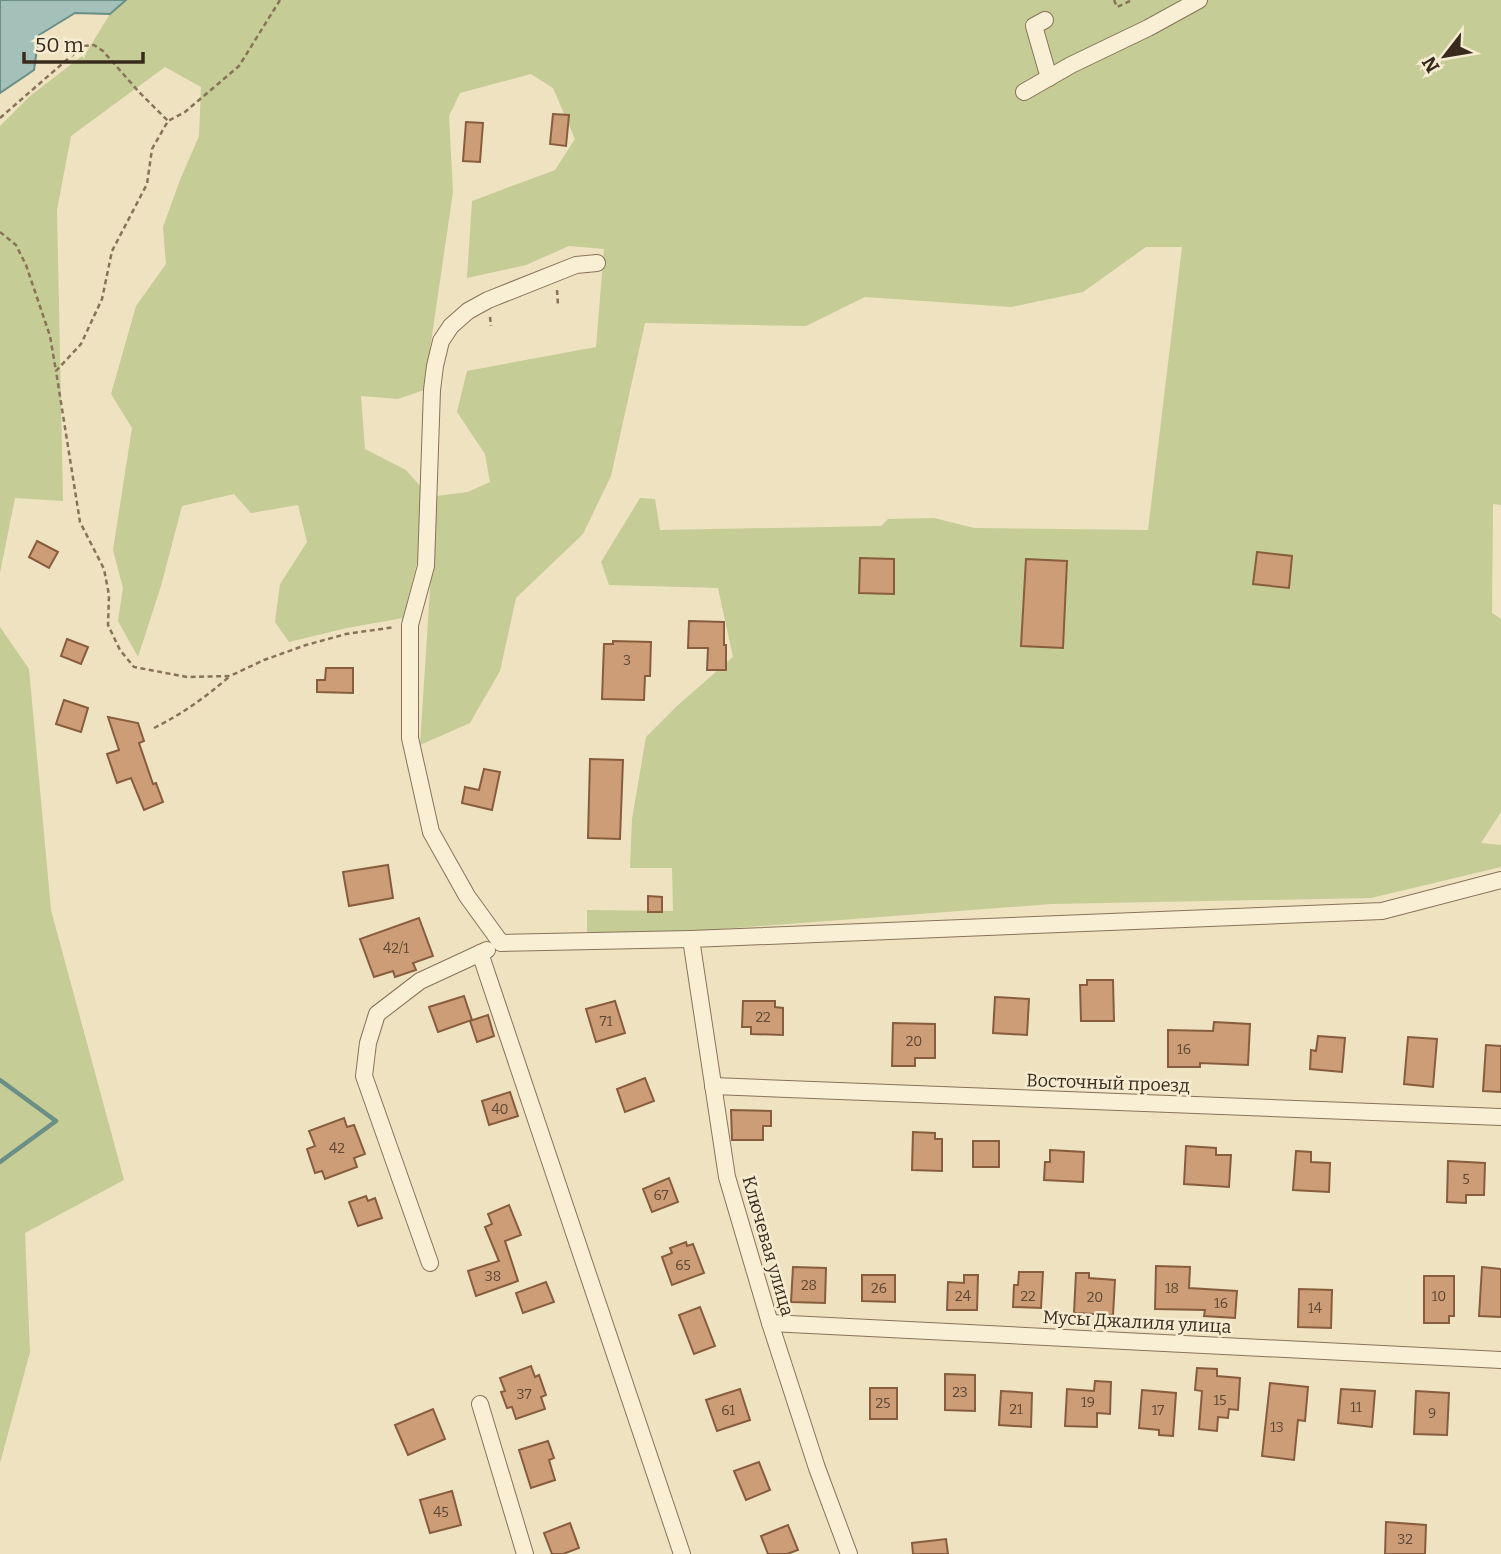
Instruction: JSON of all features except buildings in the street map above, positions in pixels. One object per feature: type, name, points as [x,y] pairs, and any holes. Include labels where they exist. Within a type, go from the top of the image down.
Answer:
[{"type":"street","points":[[1024,92],[1199,0]]},
{"type":"street","points":[[1045,20],[1034,26],[1049,78]]},
{"type":"street","points":[[501,943],[467,896],[431,832],[410,738],[410,625],[426,566],[435,366],[442,341],[452,326],[468,311],[488,300],[576,265],[597,263]]},
{"type":"street","points":[[430,1263],[364,1076],[368,1043],[377,1014],[420,981],[501,943],[691,939],[1382,911],[1501,880]]},
{"type":"street","name":"Ключевая улица","points":[[691,939],[727,1177],[770,1323],[817,1468],[849,1554]]},
{"type":"street","points":[[480,953],[682,1554]]},
{"type":"street","name":"Восточный проезд","points":[[713,1086],[1501,1117]]},
{"type":"street","name":"Мусы Джалиля улица","points":[[770,1323],[1501,1360]]},
{"type":"street","points":[[480,1404],[525,1554]]},
{"type":"path","points":[[56,371],[81,344],[102,299],[112,251],[147,184],[152,149],[168,121],[185,112],[239,66],[280,0]]},
{"type":"path","points":[[1114,0],[1117,7],[1132,0]]},
{"type":"path","points":[[0,118],[84,46],[94,45],[103,51],[168,121]]},
{"type":"path","points":[[0,232],[16,245],[26,265],[50,336],[80,522],[104,569],[109,595],[108,625],[120,650],[134,667],[187,677],[230,676]]},
{"type":"path","points":[[154,728],[178,716],[230,676],[264,660],[346,634],[410,625]]},
{"type":"green space","points":[[126,0],[1501,0],[1501,505],[1493,504],[1492,613],[1501,619],[1501,812],[1481,843],[1501,845],[1501,867],[1371,898],[1051,904],[695,931],[587,933],[587,910],[673,911],[672,868],[630,868],[632,819],[646,737],[733,657],[718,588],[609,585],[601,562],[640,498],[655,499],[660,530],[881,526],[888,519],[934,518],[974,528],[1148,530],[1182,247],[1146,247],[1083,292],[1011,307],[865,297],[806,326],[645,323],[611,476],[583,534],[516,598],[500,671],[470,723],[420,745],[436,496],[468,492],[490,482],[485,454],[457,412],[467,371],[596,347],[604,249],[569,246],[526,265],[467,278],[472,201],[555,170],[575,139],[553,88],[531,74],[460,93],[449,116],[453,192],[424,390],[398,399],[361,396],[365,449],[406,470],[422,488],[419,555],[403,618],[289,642],[275,622],[280,584],[307,542],[298,505],[251,513],[234,494],[182,506],[161,586],[138,657],[118,621],[123,588],[113,550],[132,428],[111,394],[136,306],[166,264],[163,227],[199,136],[201,87],[165,67],[71,136],[57,210],[63,501],[15,498],[0,573],[0,126],[30,96],[86,53],[110,14]]},
{"type":"green space","points":[[0,627],[29,669],[51,910],[124,1180],[25,1233],[30,1352],[0,1463]]},
{"type":"water","points":[[0,0],[126,0],[110,14],[75,13],[39,35],[34,70],[0,93]]},
{"type":"waterway","points":[[0,1080],[56,1121],[0,1162]]}]
